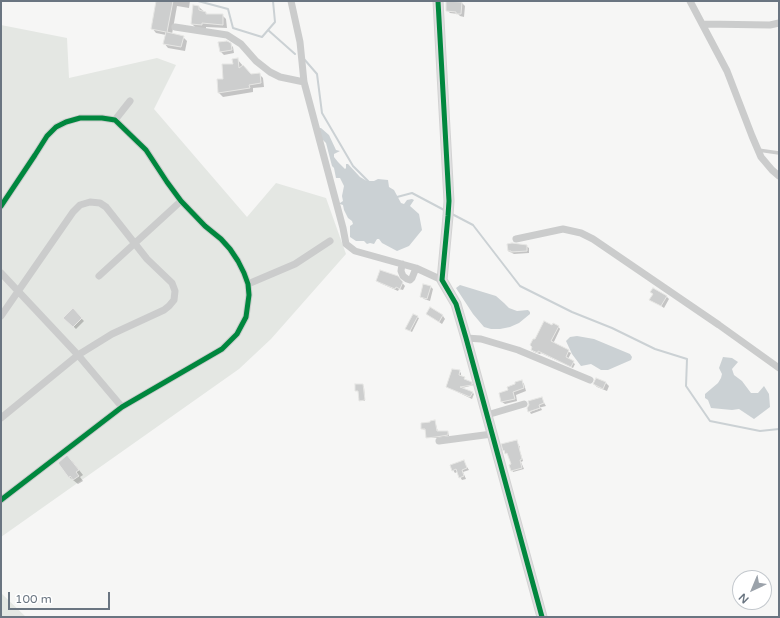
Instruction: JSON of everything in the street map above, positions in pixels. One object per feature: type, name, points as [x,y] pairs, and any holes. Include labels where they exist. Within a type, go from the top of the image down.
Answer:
[{"type":"street","points":[[291,1],[300,42],[304,82],[346,244],[354,251],[443,277]]},
{"type":"street","points":[[438,1],[448,216],[443,277],[456,304],[466,338],[542,617]]},
{"type":"street","points":[[690,1],[704,24],[727,71],[761,156],[779,176]]},
{"type":"street","points":[[704,24],[770,25],[779,23]]},
{"type":"street","points":[[175,27],[228,35],[241,44],[256,61],[270,72],[280,77],[304,82]]},
{"type":"street","points":[[115,120],[130,101]]},
{"type":"street","points":[[1,206],[46,136],[56,127],[80,118],[102,118],[115,120],[146,150],[167,182],[182,201],[205,226],[221,239],[230,249],[238,260],[248,284],[249,295],[246,317],[237,334],[222,349],[122,406],[1,500]]},
{"type":"street","points":[[99,276],[182,201]]},
{"type":"street","points":[[1,316],[73,212],[80,205],[90,202],[106,207],[147,259],[172,283],[175,292],[174,300],[164,310],[112,334],[78,355],[1,418]]},
{"type":"street","points":[[516,239],[563,229],[581,233],[593,239],[779,368]]},
{"type":"street","points":[[248,284],[295,264],[330,241]]},
{"type":"street","points":[[402,264],[400,272],[403,276],[410,280],[416,268]]},
{"type":"street","points":[[1,273],[78,355],[122,406]]},
{"type":"street","points":[[466,338],[481,339],[518,350],[590,380]]},
{"type":"street","points":[[487,415],[524,404]]},
{"type":"street","points":[[439,441],[492,434]]},
{"type":"lane","points":[[758,150],[779,153]]},
{"type":"shaded area","points":[[1,25],[67,38],[69,78],[157,58],[176,65],[154,109],[247,217],[276,183],[326,198],[346,254],[271,339],[239,369],[1,537]]},
{"type":"shaded area","points":[[318,128],[321,128],[329,135],[336,150],[340,151],[334,154],[334,157],[345,169],[346,164],[348,164],[360,177],[367,181],[374,181],[378,179],[388,180],[389,187],[394,190],[401,203],[404,204],[407,200],[414,200],[410,206],[419,214],[422,230],[409,246],[397,251],[382,243],[379,239],[377,239],[374,244],[367,244],[364,241],[356,241],[350,237],[350,226],[353,224],[348,218],[343,205],[340,204],[343,201],[342,196],[344,186],[340,178],[336,178],[326,143],[321,138]]},
{"type":"shaded area","points":[[460,285],[496,296],[509,308],[517,311],[528,310],[530,314],[519,323],[510,327],[491,329],[484,327],[473,314],[456,288]]},
{"type":"shaded area","points":[[577,336],[594,339],[630,354],[632,357],[631,360],[608,370],[601,370],[591,364],[581,366],[572,354],[566,341],[570,337]]},
{"type":"shaded area","points":[[723,357],[732,358],[738,362],[732,369],[734,375],[742,381],[751,393],[758,393],[764,386],[769,394],[770,407],[754,419],[739,409],[732,410],[711,408],[708,400],[705,398],[705,394],[718,383],[721,378],[722,374],[719,368]]},
{"type":"shaded area","points":[[1,593],[26,617],[1,617]]},
{"type":"building","points":[[156,1],[173,1],[167,32],[184,36],[181,47],[163,44],[166,32],[151,29]]},
{"type":"building","points":[[446,1],[462,2],[461,14],[446,11]]},
{"type":"building","points":[[193,5],[199,6],[199,10],[206,12],[206,14],[223,14],[223,25],[202,23],[202,25],[191,24]]},
{"type":"building","points":[[227,41],[231,43],[232,50],[220,52],[218,42]]},
{"type":"building","points":[[238,58],[239,68],[243,65],[251,74],[260,73],[261,83],[249,85],[250,88],[218,93],[217,79],[223,79],[222,64],[233,64],[232,59]]},
{"type":"building","points":[[512,243],[527,245],[527,251],[508,251],[507,244]]},
{"type":"building","points":[[380,270],[398,276],[403,282],[400,289],[396,287],[395,289],[376,281]]},
{"type":"building","points":[[423,284],[431,286],[427,299],[420,297]]},
{"type":"building","points":[[653,288],[667,296],[661,306],[649,300],[653,294],[650,292]]},
{"type":"building","points":[[430,307],[443,315],[439,322],[426,314]]},
{"type":"building","points":[[73,308],[82,318],[73,327],[63,318]]},
{"type":"building","points":[[413,314],[418,316],[410,331],[405,329]]},
{"type":"building","points":[[544,321],[552,325],[553,323],[559,326],[551,341],[569,350],[566,357],[574,361],[571,367],[538,351],[538,353],[531,350],[532,347],[530,345],[533,339],[535,339]]},
{"type":"building","points":[[452,369],[460,370],[459,375],[472,382],[472,385],[460,387],[473,392],[470,397],[446,387]]},
{"type":"building","points":[[596,378],[606,382],[603,389],[593,384]]},
{"type":"building","points":[[522,380],[524,388],[513,392],[515,399],[501,402],[499,393],[508,390],[507,387]]},
{"type":"building","points":[[355,384],[363,384],[365,400],[359,401],[358,391],[355,391]]},
{"type":"building","points":[[542,397],[544,403],[539,405],[540,408],[528,412],[528,401]]},
{"type":"building","points":[[435,420],[437,431],[448,431],[448,435],[426,438],[425,429],[421,429],[421,423]]},
{"type":"building","points":[[517,440],[522,459],[520,460],[522,468],[511,471],[509,465],[511,464],[507,453],[505,454],[504,450],[503,451],[501,444]]},
{"type":"building","points":[[67,455],[79,470],[76,472],[79,476],[73,480],[70,476],[69,478],[58,463]]},
{"type":"building","points":[[464,460],[467,468],[462,470],[464,476],[459,478],[456,469],[452,471],[450,465]]},
{"type":"waterway","points":[[198,1],[228,9],[233,28],[262,37],[275,22],[273,1]]},
{"type":"waterway","points":[[268,30],[295,54]]},
{"type":"waterway","points":[[304,59],[317,74],[322,113],[353,166],[370,183]]},
{"type":"waterway","points":[[397,197],[412,193],[446,211]]},
{"type":"waterway","points":[[452,214],[473,225],[520,286],[572,312],[612,328],[655,349],[687,359],[686,386],[710,421],[760,431],[779,429]]},
{"type":"cycle path","points":[[438,1],[449,201],[442,280],[456,304],[542,617]]},
{"type":"cycle path","points":[[1,206],[47,136],[56,127],[80,118],[102,118],[115,120],[146,150],[181,201],[230,249],[244,273],[248,284],[249,295],[246,317],[237,334],[222,349],[122,407],[1,500]]}]
